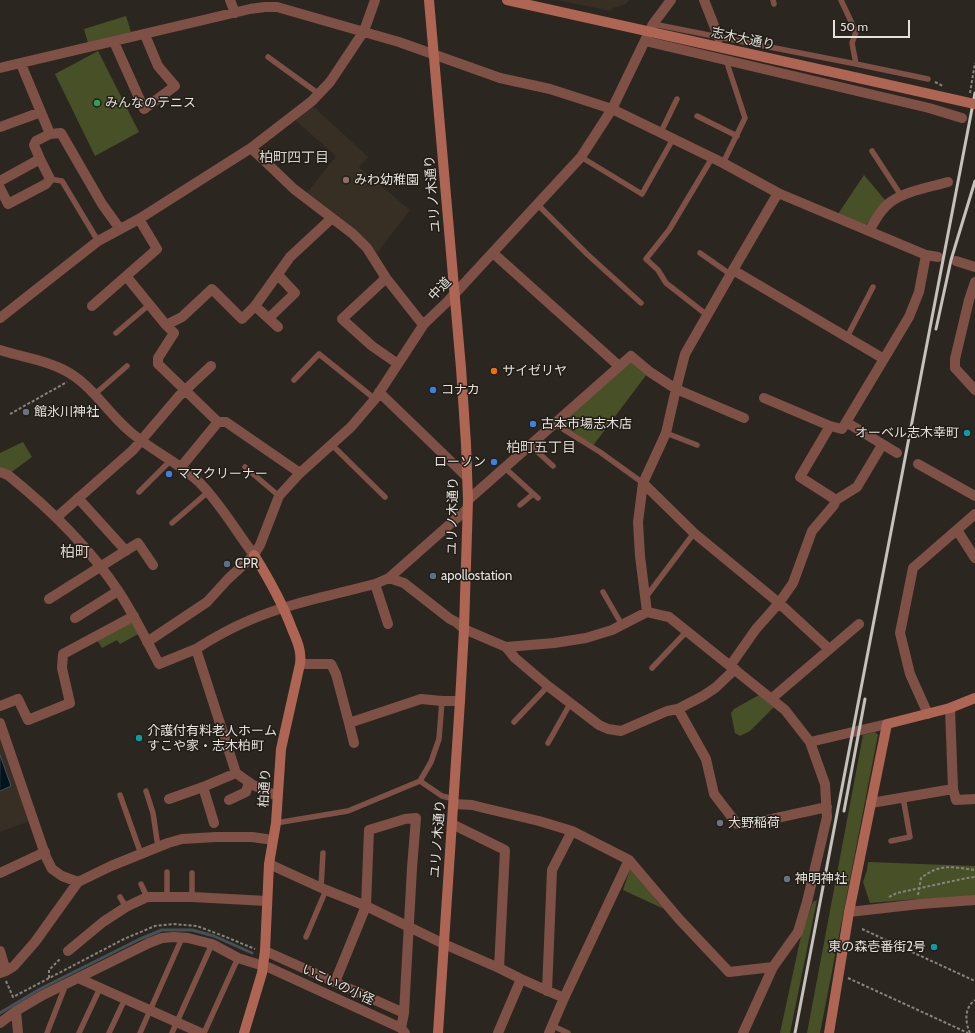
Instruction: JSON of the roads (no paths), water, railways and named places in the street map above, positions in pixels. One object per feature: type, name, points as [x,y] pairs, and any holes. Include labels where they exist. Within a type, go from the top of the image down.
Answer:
[{"type":"street","points":[[230,0],[235,13]]},
{"type":"street","points":[[0,318],[98,241],[139,219],[251,148],[319,94],[330,82],[364,31],[375,0]]},
{"type":"street","name":"ユリノ木通り","points":[[429,0],[466,436],[468,505],[460,701],[438,1033]]},
{"type":"street","name":"志木大通り","points":[[507,0],[975,104]]},
{"type":"street","name":"中道","points":[[254,555],[260,544],[279,496],[300,473],[351,427],[377,396],[424,324],[493,253],[581,157],[612,109],[649,32],[671,0]]},
{"type":"street","points":[[704,0],[719,38]]},
{"type":"street","points":[[0,68],[258,8],[277,8],[364,31],[500,78],[563,93],[612,109],[723,163],[778,193],[926,255],[938,257]]},
{"type":"street","points":[[649,32],[726,60],[928,108],[962,118]]},
{"type":"street","points":[[114,42],[144,109],[175,86],[158,66],[145,35]]},
{"type":"street","points":[[21,64],[50,134]]},
{"type":"street","points":[[0,127],[41,112]]},
{"type":"street","points":[[0,188],[8,204],[46,184],[50,179],[34,145],[36,141],[50,134],[61,133],[102,204],[120,229]]},
{"type":"street","points":[[251,148],[294,189],[353,234],[367,248],[386,278],[424,324]]},
{"type":"street","points":[[0,181],[40,159]]},
{"type":"street","points":[[869,231],[880,214],[892,201],[914,191],[948,182]]},
{"type":"street","points":[[647,612],[640,556],[638,522],[643,483],[666,433],[685,354],[778,193]]},
{"type":"street","points":[[166,325],[182,317],[212,289],[242,319],[255,306],[290,257],[332,218]]},
{"type":"street","points":[[92,306],[157,249],[139,219]]},
{"type":"street","points":[[493,253],[619,366]]},
{"type":"street","points":[[764,398],[830,426],[842,429],[909,316],[919,292],[926,255]]},
{"type":"street","points":[[956,261],[975,267]]},
{"type":"street","points":[[731,272],[884,359]]},
{"type":"street","points":[[269,318],[295,293],[278,275]]},
{"type":"street","points":[[126,276],[174,333],[158,358],[158,364],[184,391],[218,422],[226,422],[300,473]]},
{"type":"street","points":[[386,278],[342,318],[372,346],[398,364]]},
{"type":"street","points":[[975,282],[972,300],[955,359],[955,368],[975,390]]},
{"type":"street","points":[[255,306],[278,327]]},
{"type":"street","points":[[0,350],[46,362],[64,369],[85,383],[125,428],[181,467],[199,482],[254,555],[228,579],[207,602],[147,642]]},
{"type":"street","points":[[0,472],[8,475],[57,518],[100,567],[134,616],[159,664],[196,649],[224,632],[251,619],[284,608],[375,584],[389,578],[468,505],[553,423],[631,356],[650,372],[676,389],[744,418]]},
{"type":"street","points":[[57,518],[133,450],[184,391],[211,366]]},
{"type":"street","points":[[377,396],[467,477]]},
{"type":"street","points":[[181,467],[218,422]]},
{"type":"street","points":[[846,422],[898,453]]},
{"type":"street","points":[[830,426],[800,477],[836,500]]},
{"type":"street","points":[[506,646],[515,658],[548,686],[570,704],[608,730],[621,731],[667,711],[678,709],[703,696],[715,688],[732,667],[756,629],[779,603],[793,583],[812,531],[834,505],[836,500],[857,487],[882,444]]},
{"type":"street","points":[[918,464],[975,496]]},
{"type":"street","points":[[643,483],[694,533],[779,603],[829,649]]},
{"type":"street","points":[[78,498],[126,551]]},
{"type":"street","points":[[928,714],[910,674],[900,634],[913,568],[975,514]]},
{"type":"street","points":[[957,530],[975,558]]},
{"type":"street","points":[[49,599],[138,543],[153,565]]},
{"type":"street","name":"柏通り","points":[[244,1033],[260,984],[263,965],[269,864],[276,823],[282,738],[300,664],[301,653],[277,592],[254,555]]},
{"type":"street","points":[[389,578],[404,583],[464,629],[506,646],[554,643],[586,638],[612,630],[647,612],[669,617],[785,710],[810,742],[825,784],[827,817],[807,902],[798,932],[773,968],[743,1033]]},
{"type":"street","points":[[375,584],[388,624]]},
{"type":"street","points":[[75,618],[118,591]]},
{"type":"street","points":[[0,706],[18,699],[28,720],[70,702],[62,668],[63,654],[134,616]]},
{"type":"street","points":[[771,699],[858,624]]},
{"type":"street","points":[[196,649],[236,773],[249,782],[277,796]]},
{"type":"street","points":[[300,664],[331,664],[336,674],[354,743]]},
{"type":"street","points":[[810,742],[928,714],[950,708],[975,698]]},
{"type":"street","points":[[349,723],[421,699],[460,701]]},
{"type":"street","points":[[950,708],[953,789],[956,800],[975,799]]},
{"type":"street","points":[[678,709],[706,759],[714,794],[737,824],[749,824],[827,807]]},
{"type":"street","points":[[0,723],[52,869],[62,876],[78,882]]},
{"type":"street","points":[[829,1033],[849,912],[887,724]]},
{"type":"street","points":[[169,799],[236,773]]},
{"type":"street","points":[[229,800],[246,792],[249,782]]},
{"type":"street","points":[[203,787],[214,823]]},
{"type":"street","points":[[871,803],[953,789]]},
{"type":"street","points":[[454,802],[539,821],[572,831],[629,860],[679,919],[729,972],[773,968]]},
{"type":"street","points":[[335,982],[366,906],[369,830],[405,819],[416,818],[403,1030]]},
{"type":"street","points":[[452,824],[505,850],[499,968]]},
{"type":"street","points":[[547,991],[552,870],[572,831]]},
{"type":"street","points":[[0,951],[3,972],[14,966],[36,942],[78,882],[110,866],[182,839],[252,837],[273,840]]},
{"type":"street","points":[[0,873],[45,852]]},
{"type":"street","points":[[551,1029],[629,860]]},
{"type":"street","points":[[269,864],[366,906],[444,944],[564,998]]},
{"type":"street","points":[[68,951],[103,922],[126,907],[148,897],[192,896],[267,901]]},
{"type":"street","points":[[849,912],[920,904],[975,900]]},
{"type":"street","name":"いこいの小径","points":[[0,1022],[16,1011],[66,984],[149,943],[162,938],[188,938],[212,944],[238,958],[263,965],[403,1030]]},
{"type":"street","points":[[265,951],[404,1013]]},
{"type":"street","points":[[78,978],[203,1033]]},
{"type":"street","points":[[498,1033],[521,979]]},
{"type":"street","points":[[16,1011],[18,1033]]},
{"type":"lane","points":[[841,0],[856,32],[852,43],[856,64]]},
{"type":"lane","points":[[649,32],[719,38],[928,79]]},
{"type":"lane","points":[[268,57],[319,94]]},
{"type":"lane","points":[[723,163],[745,118],[726,60]]},
{"type":"lane","points":[[660,132],[677,99]]},
{"type":"lane","points":[[697,116],[736,136]]},
{"type":"lane","points":[[581,157],[642,194],[673,139]]},
{"type":"lane","points":[[872,151],[902,197]]},
{"type":"lane","points":[[707,315],[666,283],[658,270],[646,259],[669,230],[712,158]]},
{"type":"lane","points":[[50,179],[62,181],[98,241]]},
{"type":"lane","points":[[538,205],[587,254],[641,303]]},
{"type":"lane","points":[[700,253],[731,272]]},
{"type":"lane","points":[[847,337],[872,287]]},
{"type":"lane","points":[[116,333],[150,304]]},
{"type":"lane","points":[[294,380],[319,354],[377,396]]},
{"type":"lane","points":[[95,394],[127,366]]},
{"type":"lane","points":[[553,423],[600,452],[643,483]]},
{"type":"lane","points":[[666,433],[697,445]]},
{"type":"lane","points":[[332,445],[385,497]]},
{"type":"lane","points":[[530,445],[554,466]]},
{"type":"lane","points":[[139,492],[170,460]]},
{"type":"lane","points":[[245,467],[279,496]]},
{"type":"lane","points":[[505,468],[535,496],[520,505]]},
{"type":"lane","points":[[172,523],[208,492]]},
{"type":"lane","points":[[646,597],[694,533]]},
{"type":"lane","points":[[604,592],[622,625]]},
{"type":"lane","points":[[652,668],[687,631]]},
{"type":"lane","points":[[514,722],[548,686]]},
{"type":"lane","points":[[276,823],[348,811],[420,781],[431,762],[440,739],[442,701]]},
{"type":"lane","points":[[548,743],[570,704]]},
{"type":"lane","points":[[420,781],[442,796],[454,802]]},
{"type":"lane","points":[[146,791],[153,813],[158,847]]},
{"type":"lane","points":[[120,795],[141,854]]},
{"type":"lane","points":[[891,841],[910,838],[903,797]]},
{"type":"lane","points":[[306,937],[324,888],[324,853]]},
{"type":"lane","points":[[167,872],[167,896]]},
{"type":"lane","points":[[192,873],[192,896]]},
{"type":"lane","points":[[141,884],[148,897]]},
{"type":"lane","points":[[120,897],[126,907]]},
{"type":"lane","points":[[140,1033],[182,938]]},
{"type":"lane","points":[[172,1033],[212,944]]},
{"type":"lane","points":[[203,1033],[238,958]]},
{"type":"lane","points":[[47,1033],[66,984]]},
{"type":"lane","points":[[79,1033],[100,988]]},
{"type":"lane","points":[[109,1033],[125,999]]},
{"type":"lane","points":[[551,1029],[568,1033]]},
{"type":"water","points":[[0,755],[11,786],[0,791]]},
{"type":"waterway","points":[[0,1013],[40,989],[140,939],[162,930],[192,930],[214,936],[252,953]]},
{"type":"railway","points":[[795,1033],[975,93]]},
{"type":"railway","points":[[936,329],[951,260],[975,181]]},
{"type":"railway","points":[[844,811],[865,699]]},
{"type":"place","name":"みんなのテニス","points":[[97,103]]},
{"type":"place","name":"みわ幼稚園","points":[[346,180]]},
{"type":"place","name":"サイゼリヤ","points":[[494,371]]},
{"type":"place","name":"コナカ","points":[[433,390]]},
{"type":"place","name":"館氷川神社","points":[[26,412]]},
{"type":"place","name":"古本市場志木店","points":[[533,424]]},
{"type":"place","name":"オーベル志木幸町","points":[[967,433]]},
{"type":"place","name":"ローソン","points":[[494,462]]},
{"type":"place","name":"ママクリーナー","points":[[169,474]]},
{"type":"place","name":"CPR","points":[[227,564]]},
{"type":"place","name":"apollostation","points":[[433,576]]},
{"type":"place","name":"介護付有料老人ホーム すこや家・志木柏町","points":[[139,738]]},
{"type":"place","name":"大野稲荷","points":[[720,823]]},
{"type":"place","name":"神明神社","points":[[787,879]]},
{"type":"place","name":"東の森壱番街2号","points":[[934,947]]},
{"type":"district","name":"柏町四丁目","points":[[294,158]]},
{"type":"district","name":"柏町五丁目","points":[[541,448]]},
{"type":"district","name":"柏町","points":[[75,553]]}]
